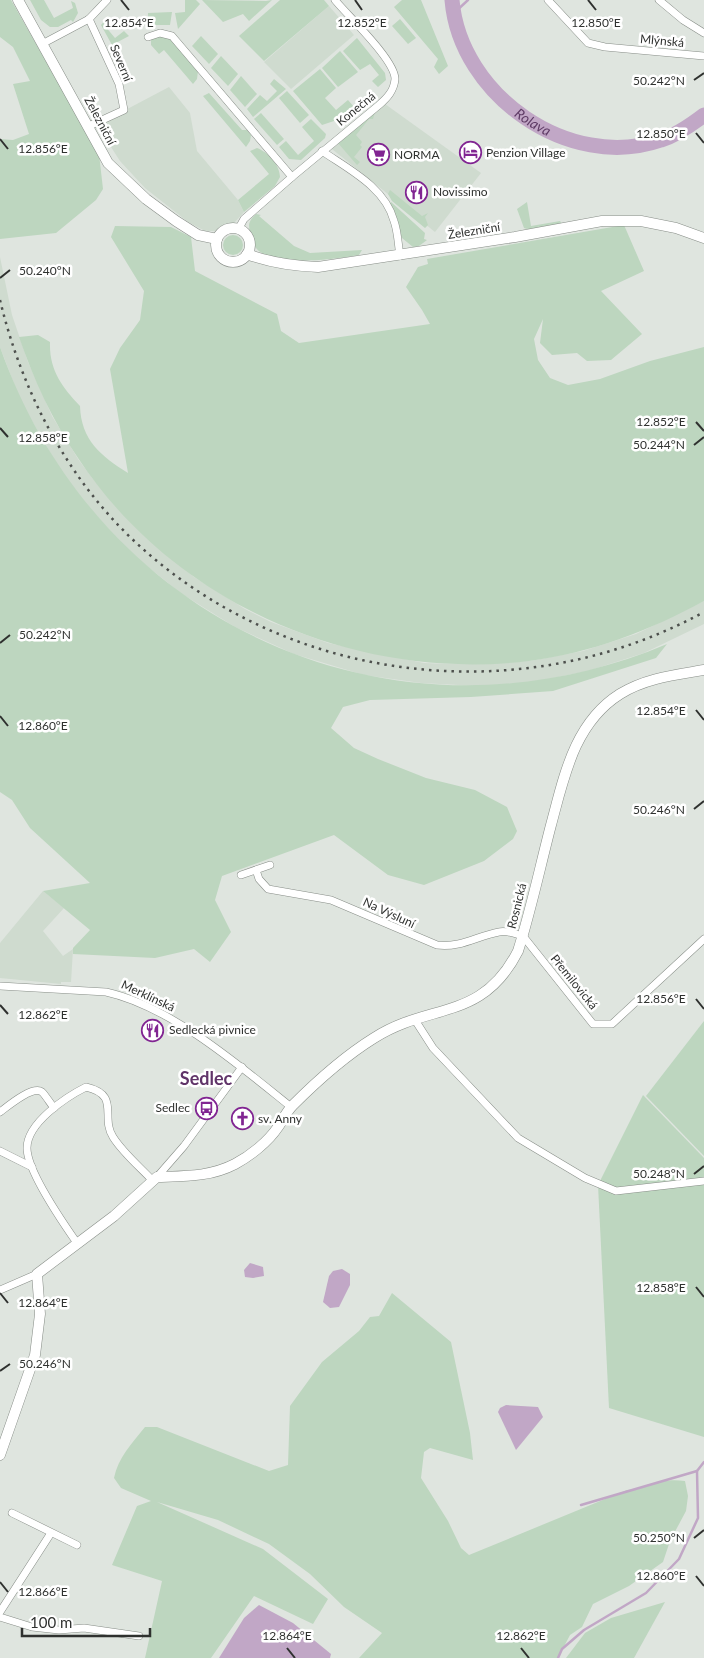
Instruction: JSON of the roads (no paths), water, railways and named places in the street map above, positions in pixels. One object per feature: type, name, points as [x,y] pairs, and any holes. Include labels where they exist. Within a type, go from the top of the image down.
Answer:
[{"type":"street","name":"Železniční","points":[[18,0],[108,163],[146,199],[198,235],[217,240]]},
{"type":"street","points":[[42,44],[89,19],[107,0]]},
{"type":"street","name":"Konečná","points":[[239,228],[244,219],[322,151],[387,98],[395,80],[391,65],[335,0]]},
{"type":"street","name":"Mlýnská","points":[[548,0],[588,43],[704,56]]},
{"type":"street","points":[[659,0],[683,20],[704,33]]},
{"type":"street","name":"Severní","points":[[89,19],[119,84],[124,110],[89,126]]},
{"type":"street","points":[[148,37],[160,33],[172,36],[292,177]]},
{"type":"street","points":[[322,151],[358,175],[376,191],[387,205],[395,222],[400,256]]},
{"type":"street","name":"Železniční","points":[[247,254],[269,262],[293,266],[318,267],[400,256],[602,221],[640,220],[676,228],[704,238]]},
{"type":"street","points":[[239,228],[249,238],[250,246],[247,254],[236,261],[226,260],[217,251],[217,240],[226,229],[239,228]]},
{"type":"street","name":"Rosnická","points":[[290,1107],[364,1044],[389,1029],[460,1007],[492,988],[512,962],[523,936],[567,767],[586,728],[597,713],[629,689],[658,678],[704,670]]},
{"type":"street","points":[[241,875],[270,865]]},
{"type":"street","name":"Na Výsluní","points":[[256,870],[268,889],[336,902],[413,937],[437,945],[459,945],[500,932],[523,936]]},
{"type":"street","name":"Přemilovická","points":[[523,936],[593,1024],[612,1024],[704,939]]},
{"type":"street","name":"Merklínská","points":[[0,986],[106,992],[121,995],[196,1034],[242,1067],[290,1107]]},
{"type":"street","points":[[415,1020],[433,1048],[518,1138],[585,1178],[616,1191],[704,1180]]},
{"type":"street","points":[[0,1290],[37,1274],[114,1216],[155,1179],[184,1146],[242,1067]]},
{"type":"street","points":[[77,1243],[32,1167],[27,1147],[38,1124],[54,1108],[86,1087],[102,1093],[107,1102],[112,1136],[155,1179],[196,1176],[219,1171],[236,1163],[252,1153],[277,1129],[290,1107]]},
{"type":"street","points":[[0,1112],[30,1091],[37,1090],[42,1092],[54,1108]]},
{"type":"street","points":[[0,1152],[32,1167]]},
{"type":"street","points":[[0,1454],[35,1355],[40,1314],[37,1274]]},
{"type":"street","points":[[12,1513],[77,1545]]},
{"type":"street","points":[[0,1612],[51,1533]]},
{"type":"street","points":[[0,1617],[32,1627],[59,1630],[84,1628],[139,1636]]},
{"type":"waterway","name":"Rolava","points":[[452,0],[460,35],[475,66],[497,94],[525,118],[557,135],[591,145],[626,147],[667,138],[704,115]]},
{"type":"waterway","points":[[453,14],[468,0]]},
{"type":"waterway","points":[[558,1658],[562,1649],[584,1630],[646,1593],[679,1559],[698,1518],[697,1471],[704,1462]]},
{"type":"waterway","points":[[581,1505],[697,1471]]},
{"type":"railway","points":[[0,300],[9,333],[33,397],[65,457],[106,512],[130,537],[191,587],[258,625],[330,652],[405,668],[481,671],[558,664],[632,644],[704,612]]},
{"type":"place","name":"Penzion Village","points":[[470,153]]},
{"type":"place","name":"NORMA","points":[[378,155]]},
{"type":"place","name":"Novissimo","points":[[417,192]]},
{"type":"place","name":"Sedlecká pivnice","points":[[153,1030]]},
{"type":"place","name":"Sedlec","points":[[206,1108]]},
{"type":"place","name":"sv. Anny","points":[[242,1119]]},
{"type":"district","name":"Sedlec","points":[[206,1079]]}]
